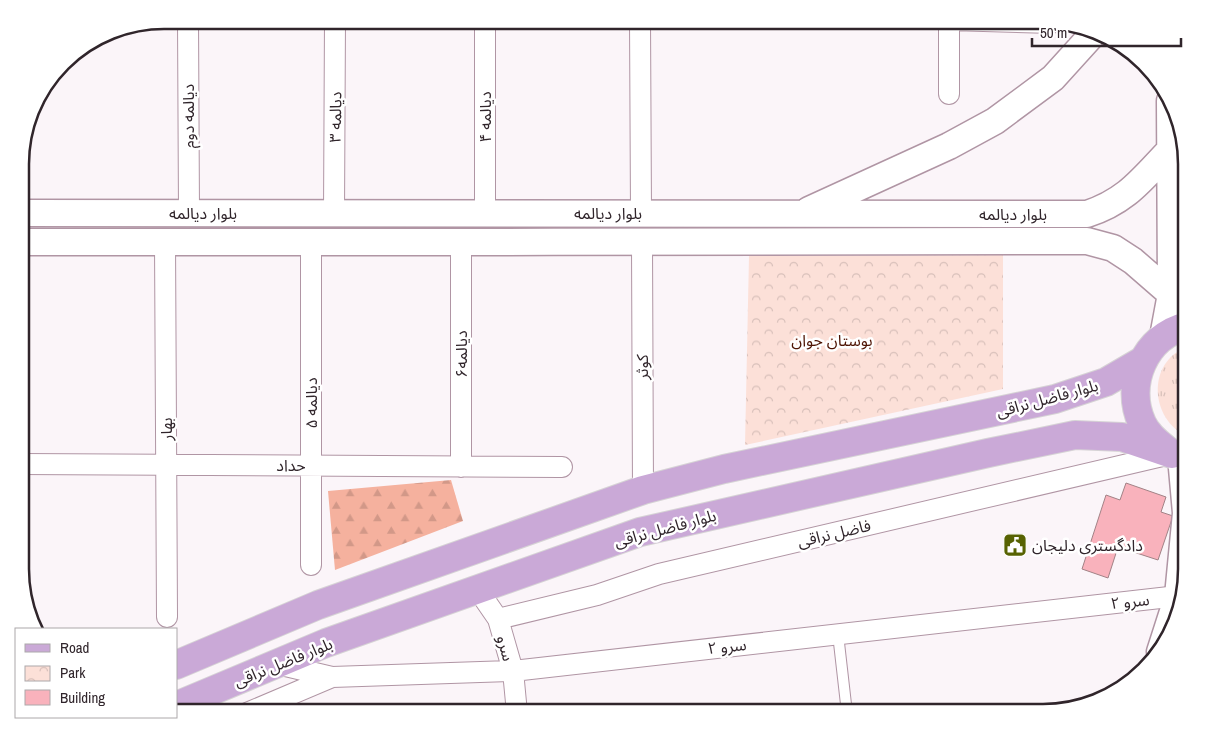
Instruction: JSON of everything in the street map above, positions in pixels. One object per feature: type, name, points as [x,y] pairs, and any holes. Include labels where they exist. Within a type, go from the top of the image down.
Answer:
[{"type":"main road","points":[[1175,332],[1151,348],[1142,361],[1136,381],[1136,403],[1142,424],[1155,441],[1178,455]]},
{"type":"main road","name":"بلوار فاضل نراقی","points":[[178,664],[318,605],[643,490],[724,469],[1055,399],[1106,382],[1142,361]]},
{"type":"main road","name":"بلوار فاضل نراقی","points":[[181,704],[326,643],[640,532],[988,453],[1076,435],[1122,437],[1178,455]]},
{"type":"street","name":"دیالمه دوم","points":[[188,29],[189,213]]},
{"type":"street","name":"دیالمه ۳","points":[[334,213],[336,29]]},
{"type":"street","name":"دیالمه ۴","points":[[485,29],[486,213]]},
{"type":"street","points":[[640,29],[642,244]]},
{"type":"street","points":[[949,29],[950,94]]},
{"type":"street","points":[[802,214],[950,146],[995,121],[1053,78],[1090,37]]},
{"type":"street","points":[[1170,117],[1171,294],[1175,332]]},
{"type":"street","name":"بلوار دیالمه","points":[[29,212],[1087,214],[1108,207],[1129,193],[1170,150]]},
{"type":"street","name":"بلوار دیالمه","points":[[29,242],[642,244],[1087,241],[1113,248],[1133,261],[1171,294]]},
{"type":"street","name":"بهار","points":[[165,242],[167,617]]},
{"type":"street","name":"دیالمه ۵","points":[[311,242],[311,566]]},
{"type":"street","name":"دیالمه۶","points":[[461,242],[461,467]]},
{"type":"street","name":"کوثر","points":[[642,244],[643,490]]},
{"type":"street","name":"فاضل نراقی","points":[[498,618],[598,596],[659,574],[1178,456]]},
{"type":"street","name":"حداد","points":[[29,464],[562,467]]},
{"type":"street","name":"سرو ۲","points":[[276,664],[332,677],[513,671],[838,634],[1177,587]]},
{"type":"street","name":"سرو","points":[[478,590],[498,618],[513,671],[516,704]]},
{"type":"street","points":[[270,704],[332,677]]},
{"type":"lane","points":[[838,634],[846,704]]},
{"type":"green space","name":"بوستان جوان","points":[[1003,255],[1003,389],[745,445],[749,256]]},
{"type":"green space","points":[[1178,352],[1178,430],[1166,417],[1160,405],[1158,391],[1159,378],[1164,365]]},
{"type":"green space","points":[[451,480],[463,521],[335,570],[328,491]]},
{"type":"building","points":[[1126,483],[1166,497],[1161,512],[1173,516],[1158,560],[1118,547],[1108,578],[1082,569],[1106,495],[1120,500]]},
{"type":"place","name":"دادگستری دلیجان","points":[[1015,545]]}]
